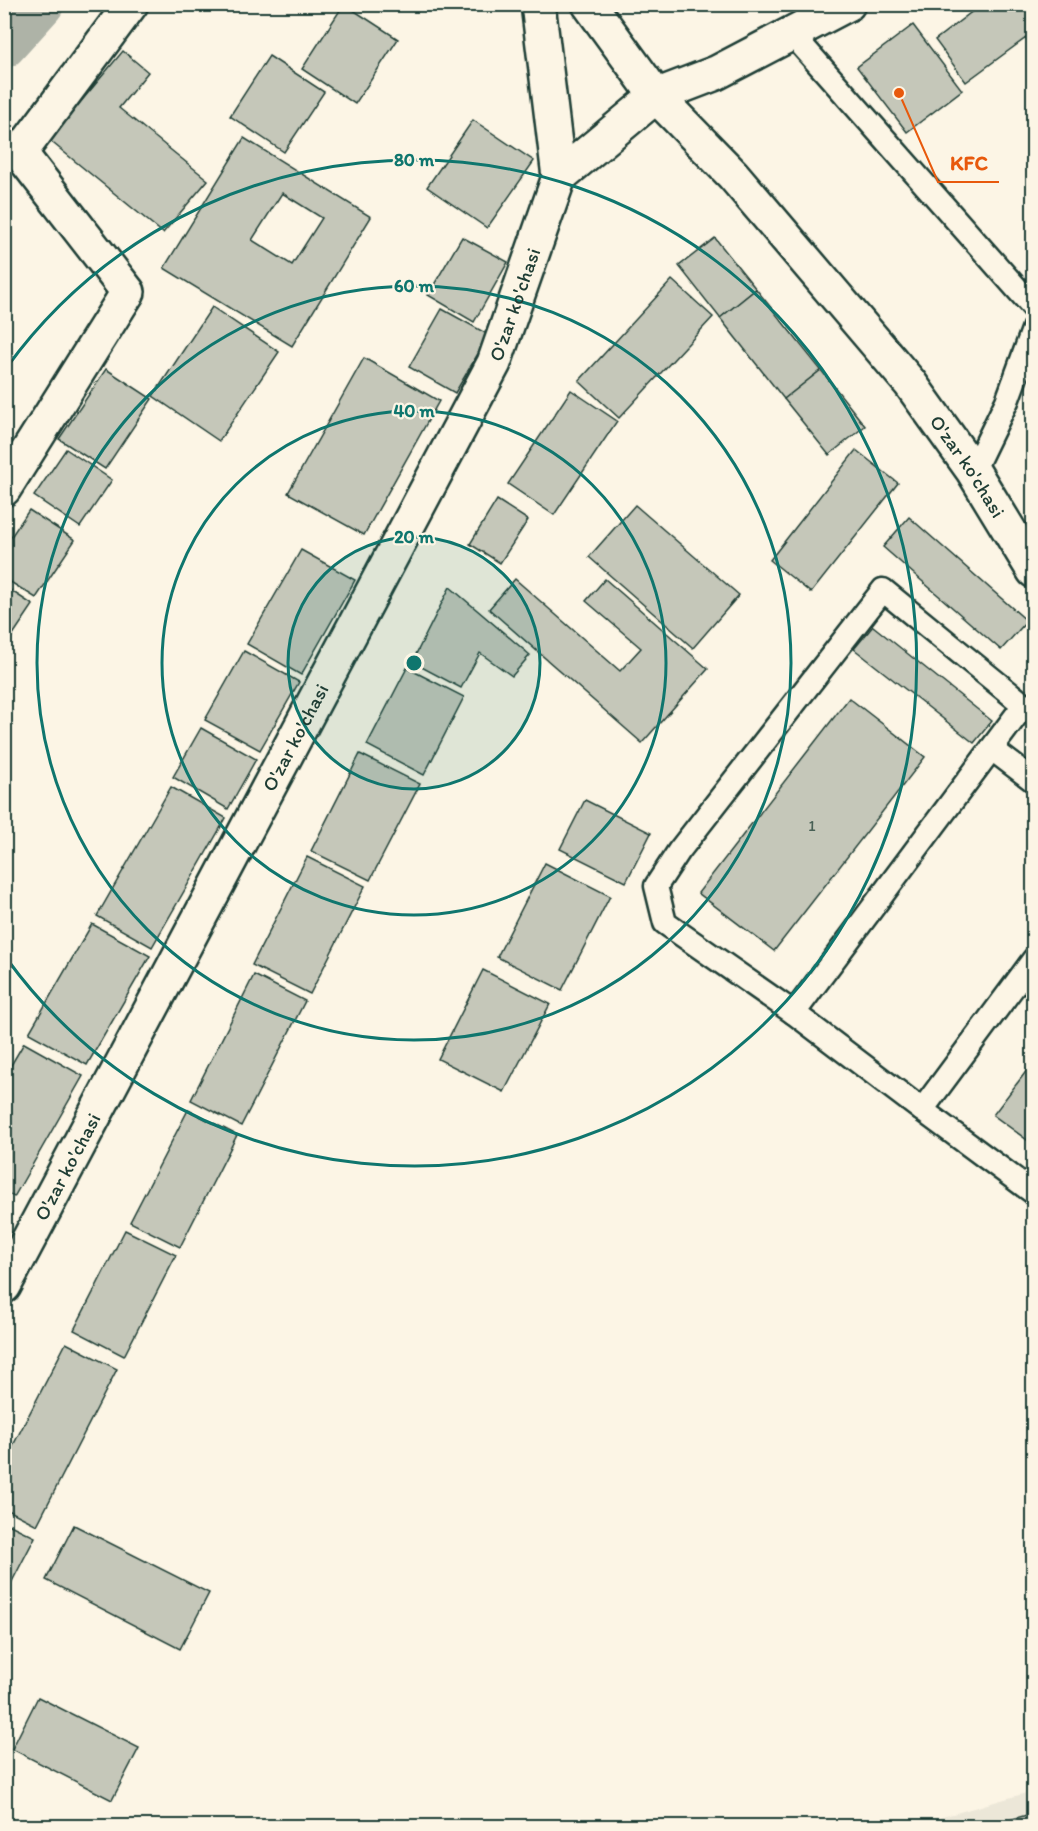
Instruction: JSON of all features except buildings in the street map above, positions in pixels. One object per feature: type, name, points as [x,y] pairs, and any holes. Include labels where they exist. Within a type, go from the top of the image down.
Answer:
[{"type":"street","points":[[4,489],[128,292],[12,155],[131,4]]},
{"type":"street","points":[[538,4],[559,177]]},
{"type":"street","name":"O'zar ko'chasi","points":[[589,4],[657,96],[733,175],[902,374],[973,471],[1034,571]]},
{"type":"street","points":[[559,177],[657,96],[716,73],[848,4]]},
{"type":"street","name":"O'zar ko'chasi","points":[[4,1286],[494,363],[559,177]]},
{"type":"lane","points":[[791,33],[1034,308]]},
{"type":"lane","points":[[973,471],[1007,401],[1034,327]]},
{"type":"lane","points":[[794,1013],[992,748],[1029,705],[884,590],[679,851],[656,886],[665,923],[794,1013],[1034,1193]]},
{"type":"lane","points":[[992,748],[1034,781]]},
{"type":"lane","points":[[922,1110],[1034,959]]},
{"type":"shaded area","points":[[1033,1791],[1033,1826],[911,1826]]},
{"type":"waterway","points":[[4,46],[42,4]]},
{"type":"place","name":"KFC","points":[[899,93]]}]
